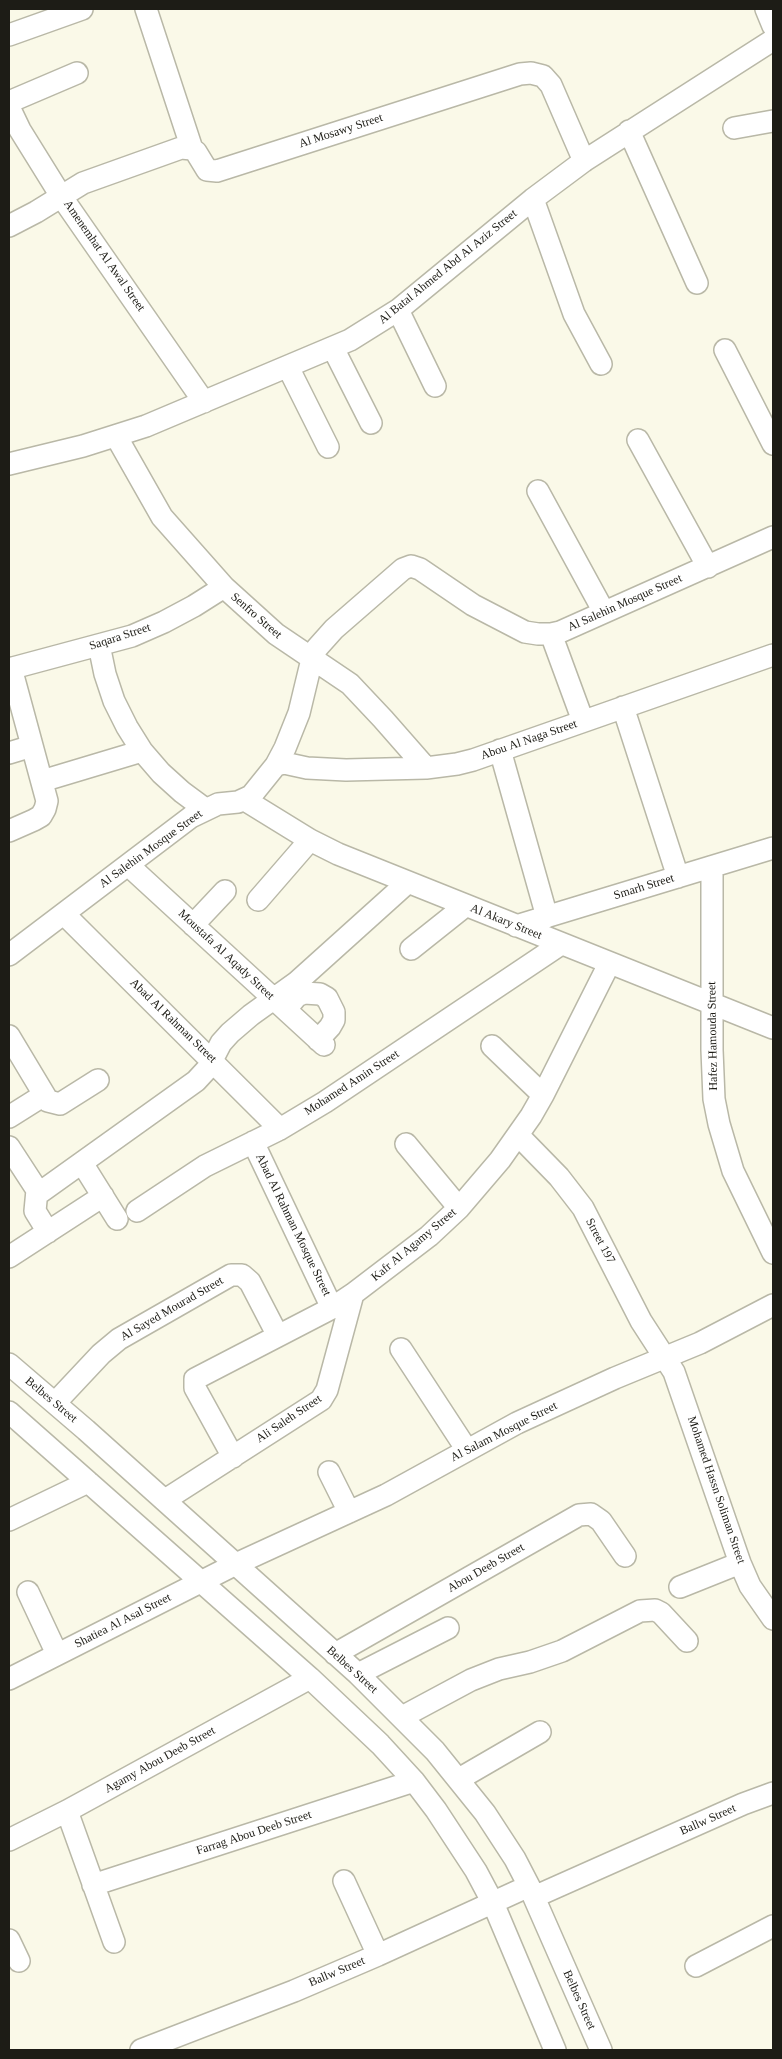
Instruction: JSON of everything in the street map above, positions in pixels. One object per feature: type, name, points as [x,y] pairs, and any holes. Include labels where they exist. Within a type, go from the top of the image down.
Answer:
[{"type":"street","points":[[9,34],[82,9]]},
{"type":"street","name":"Al Mosawy Street","points":[[146,9],[192,149],[196,152],[207,170],[217,171],[520,74],[531,73],[542,76],[551,85],[584,161]]},
{"type":"street","points":[[766,9],[773,26]]},
{"type":"street","name":"Al Batal Ahmed Abd Al Aziz Street","points":[[9,464],[116,436],[204,402],[333,348],[367,330],[398,310],[533,199],[584,161],[629,130],[773,40]]},
{"type":"street","points":[[9,102],[77,73]]},
{"type":"street","name":"Amenemhat Al Awal Street","points":[[9,108],[20,130],[61,196],[204,402]]},
{"type":"street","points":[[734,128],[773,121]]},
{"type":"street","points":[[629,130],[697,283]]},
{"type":"street","points":[[9,226],[83,183],[181,148],[192,149]]},
{"type":"street","points":[[533,199],[574,314],[601,364]]},
{"type":"street","points":[[398,310],[435,386]]},
{"type":"street","points":[[333,348],[371,423]]},
{"type":"street","points":[[725,350],[773,444]]},
{"type":"street","points":[[288,367],[328,447]]},
{"type":"street","name":"Senfro Street","points":[[116,436],[162,517],[224,587],[259,621],[350,684],[426,768]]},
{"type":"street","points":[[638,440],[708,567]]},
{"type":"street","points":[[538,491],[604,612]]},
{"type":"street","name":"Al Salehin Mosque Street","points":[[9,954],[191,817],[218,804],[245,800],[255,792],[276,765],[285,748],[300,713],[312,659],[317,648],[334,629],[403,569],[411,566],[420,569],[467,601],[512,626],[531,633],[550,634],[560,632],[773,538]]},
{"type":"street","name":"Saqara Street","points":[[10,668],[132,636],[164,622],[224,587]]},
{"type":"street","points":[[550,634],[583,721]]},
{"type":"street","points":[[99,645],[105,674],[114,701],[126,727],[142,751],[161,773],[205,809]]},
{"type":"street","name":"Abou Al Naga Street","points":[[276,765],[284,763],[307,768],[346,770],[426,768],[465,762],[773,655]]},
{"type":"street","points":[[9,831],[41,816],[47,801],[10,668]]},
{"type":"street","points":[[623,707],[678,877]]},
{"type":"street","points":[[9,753],[32,746]]},
{"type":"street","points":[[500,750],[547,917]]},
{"type":"street","points":[[42,781],[142,751]]},
{"type":"street","name":"Al Akary Street","points":[[245,800],[310,840],[407,883],[773,1028]]},
{"type":"street","points":[[258,900],[310,840]]},
{"type":"street","name":"Smarh Street","points":[[516,926],[773,848]]},
{"type":"street","name":"Moustafa Al Aqady Street","points":[[128,865],[321,1042],[334,1020],[334,1012],[327,998],[320,994],[304,993],[280,1004]]},
{"type":"street","name":"Hafez Hamouda Street","points":[[712,867],[712,1074],[719,1124],[733,1170],[773,1253]]},
{"type":"street","points":[[38,1194],[196,1081],[204,1074],[225,1038],[251,1015],[280,1004],[297,982],[407,883]]},
{"type":"street","points":[[194,925],[225,891]]},
{"type":"street","points":[[412,949],[465,906]]},
{"type":"street","name":"Abad Al Rahman Street","points":[[64,914],[212,1059],[280,1129]]},
{"type":"street","name":"Mohamed Amin Street","points":[[137,1212],[190,1175],[220,1157],[280,1129],[325,1102],[561,944]]},
{"type":"street","name":"Kafr Al Agamy Street","points":[[232,1457],[194,1388],[194,1382],[198,1377],[332,1308],[429,1236],[458,1208],[480,1185],[518,1135],[543,1095],[609,964]]},
{"type":"street","points":[[9,1036],[48,1101],[60,1104],[98,1080]]},
{"type":"street","points":[[492,1046],[543,1095]]},
{"type":"street","points":[[9,1117],[44,1095]]},
{"type":"street","name":"Street 197","points":[[518,1135],[559,1177],[582,1208],[641,1321],[666,1357]]},
{"type":"street","name":"Abad Al Rahman Mosque Street","points":[[253,1142],[332,1308]]},
{"type":"street","points":[[406,1144],[458,1208]]},
{"type":"street","points":[[9,1147],[38,1194],[35,1211],[48,1232]]},
{"type":"street","points":[[82,1163],[118,1219]]},
{"type":"street","points":[[9,1258],[103,1196]]},
{"type":"street","name":"Al Sayed Mourad Street","points":[[55,1403],[101,1354],[119,1339],[231,1275],[242,1275],[250,1282],[278,1336]]},
{"type":"street","name":"Ali Saleh Street","points":[[165,1500],[325,1396],[353,1294]]},
{"type":"street","name":"Al Salam Mosque Street","points":[[236,1564],[400,1488],[509,1428],[615,1378],[716,1335],[773,1305]]},
{"type":"street","points":[[401,1349],[467,1450]]},
{"type":"street","name":"Mohamed Hassn Soliman Street","points":[[666,1357],[681,1388],[740,1563],[750,1586],[773,1619]]},
{"type":"street","name":"Belbes Street","points":[[9,1364],[165,1500],[358,1674],[402,1716],[458,1779],[499,1832],[531,1892],[600,2050]]},
{"type":"street","points":[[9,1412],[310,1678],[380,1744],[414,1781],[457,1840],[493,1903],[555,2050]]},
{"type":"street","points":[[329,1472],[349,1512]]},
{"type":"street","points":[[9,1520],[88,1482]]},
{"type":"street","name":"Abou Deeb Street","points":[[335,1654],[578,1515],[584,1513],[597,1517],[625,1556]]},
{"type":"street","points":[[680,1587],[740,1563]]},
{"type":"street","name":"Shatiea Al Asal Street","points":[[9,1678],[236,1564]]},
{"type":"street","points":[[28,1592],[57,1654]]},
{"type":"street","points":[[402,1716],[478,1677],[562,1651],[640,1612],[654,1610],[662,1613],[687,1642]]},
{"type":"street","points":[[358,1674],[448,1628]]},
{"type":"street","name":"Agamy Abou Deeb Street","points":[[9,1840],[67,1811],[310,1678]]},
{"type":"street","points":[[458,1779],[540,1732]]},
{"type":"street","name":"Farrag Abou Deeb Street","points":[[93,1885],[414,1781]]},
{"type":"street","name":"Ballw Street","points":[[141,2050],[378,1955],[493,1903],[531,1892],[773,1793]]},
{"type":"street","points":[[67,1811],[114,1942]]},
{"type":"street","points":[[344,1880],[378,1955]]},
{"type":"street","points":[[696,1966],[773,1926]]},
{"type":"street","points":[[9,1940],[18,1961]]}]
